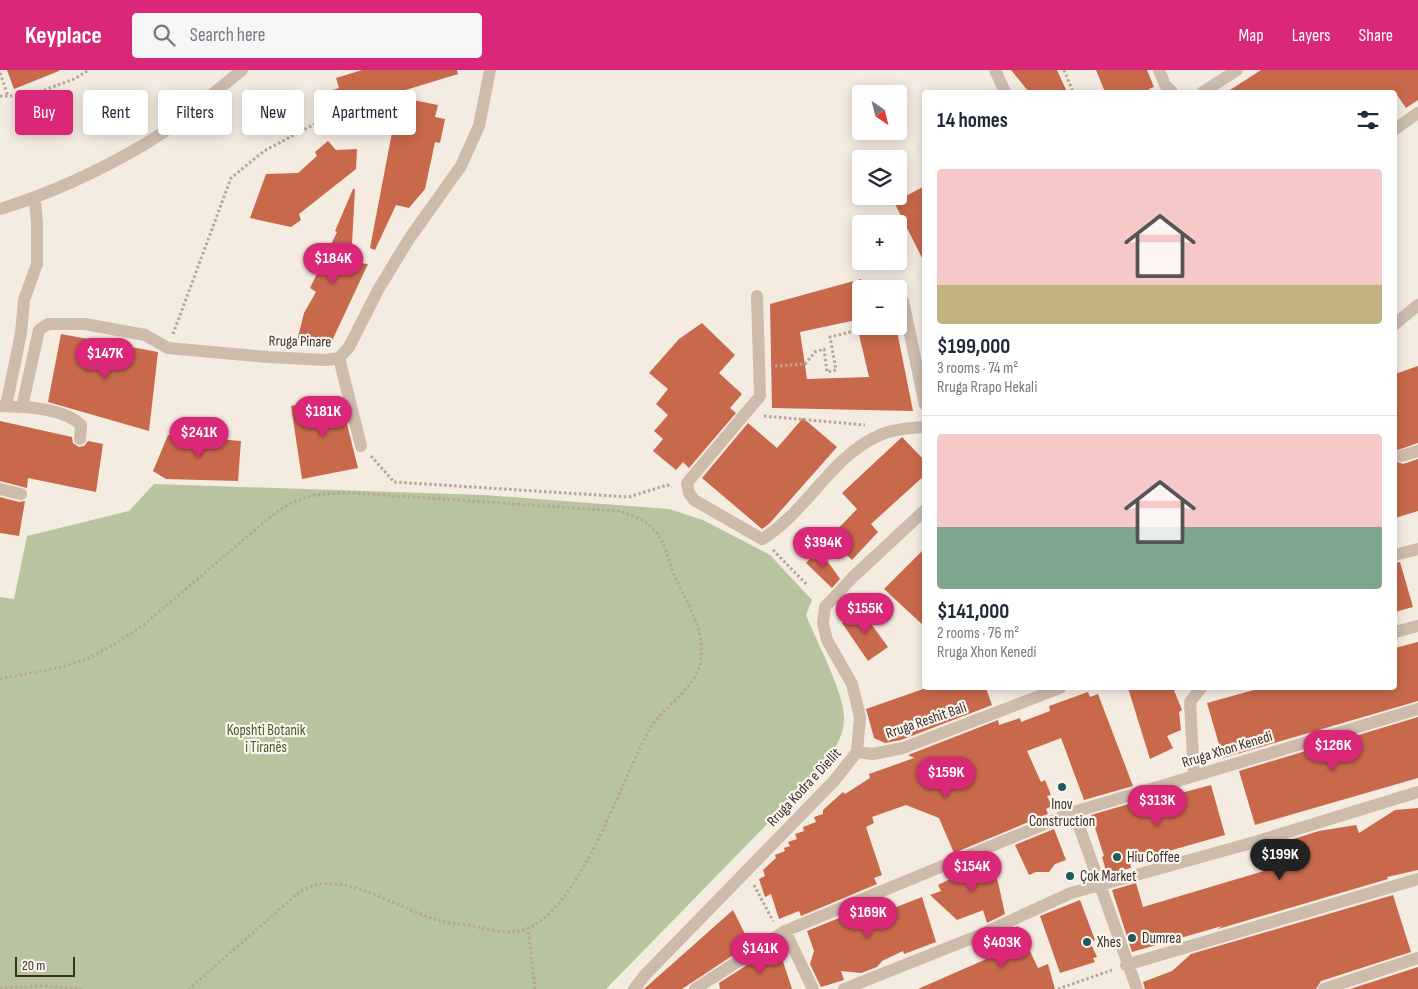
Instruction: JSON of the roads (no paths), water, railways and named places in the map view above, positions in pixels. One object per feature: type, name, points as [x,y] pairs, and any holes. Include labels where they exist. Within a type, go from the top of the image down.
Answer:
[{"type":"street","points":[[0,209],[35,199],[146,144],[198,106],[242,70]]},
{"type":"street","name":"Rruga Pinare","points":[[22,407],[39,330],[48,324],[86,324],[145,336],[168,348],[268,357],[326,360],[339,358],[349,348],[378,290],[409,239],[461,166],[479,126],[490,70]]},
{"type":"street","points":[[995,70],[1004,90]]},
{"type":"street","points":[[1160,70],[1165,85],[1170,90]]},
{"type":"street","points":[[1206,90],[1236,70]]},
{"type":"street","points":[[1397,128],[1418,113]]},
{"type":"street","points":[[35,199],[37,264],[24,300],[21,332],[3,406],[56,413],[75,420],[80,425],[80,439]]},
{"type":"street","points":[[757,296],[760,396],[705,459],[687,483],[689,493],[694,500],[762,539],[792,514],[862,445],[881,434],[902,429],[922,427]]},
{"type":"street","points":[[1397,322],[1418,305]]},
{"type":"street","points":[[907,320],[922,391]]},
{"type":"street","points":[[339,358],[361,446]]},
{"type":"street","points":[[1400,456],[1418,451]]},
{"type":"street","points":[[0,489],[21,494]]},
{"type":"street","name":"Rruga Kodra e Diellit","points":[[634,989],[645,975],[834,781],[857,752],[860,717],[852,684],[827,640],[823,623],[825,607],[853,577],[922,513]]},
{"type":"street","points":[[1397,554],[1418,549]]},
{"type":"street","points":[[1397,631],[1417,626]]},
{"type":"street","name":"Rruga Reshit Bali","points":[[857,752],[873,754],[903,748],[1055,690]]},
{"type":"street","points":[[1194,776],[1190,702],[1199,690]]},
{"type":"street","name":"Rruga Xhon Kenedi","points":[[695,989],[785,931],[1074,812],[1418,710]]},
{"type":"street","points":[[844,989],[975,937],[1071,893],[1255,842],[1418,792]]},
{"type":"street","points":[[1074,812],[1126,965],[1137,989]]},
{"type":"street","points":[[1126,965],[1372,895],[1418,879]]},
{"type":"street","points":[[785,931],[813,989]]},
{"type":"street","points":[[1324,989],[1418,958]]},
{"type":"place","name":"Inov Construction","points":[[1062,787]]},
{"type":"place","name":"Hiu Coffee","points":[[1117,857]]},
{"type":"place","name":"Çok Market","points":[[1070,876]]},
{"type":"place","name":"Dumrea","points":[[1132,938]]},
{"type":"place","name":"Xhes","points":[[1087,942]]},
{"type":"park label","name":"Kopshti Botanik i Tiranës","points":[[266,738]]}]
